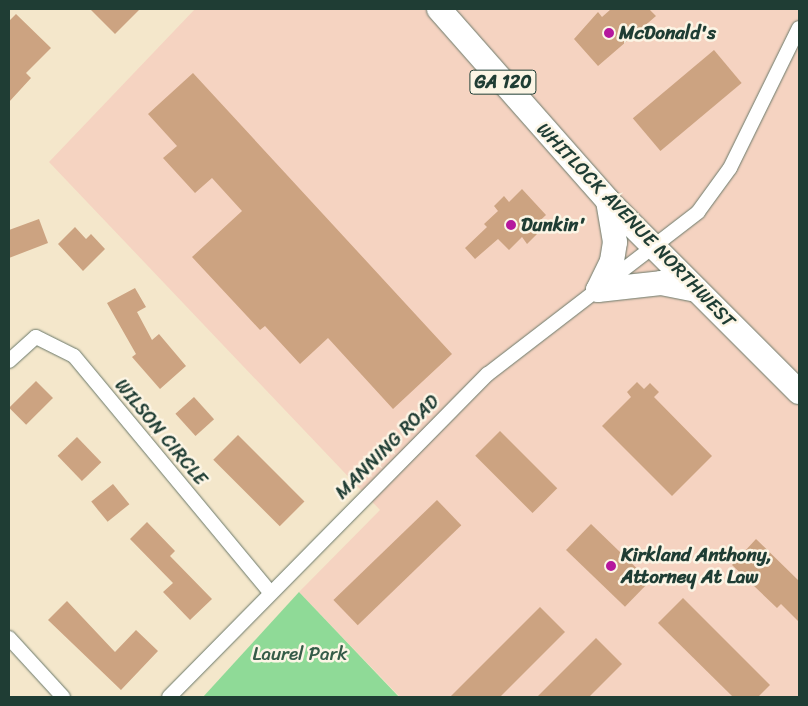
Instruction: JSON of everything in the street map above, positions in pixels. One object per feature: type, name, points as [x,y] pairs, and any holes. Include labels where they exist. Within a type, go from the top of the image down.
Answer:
[{"type":"highway","name":"WHITLOCK AVENUE NORTHWEST","points":[[439,9],[608,201],[799,392]]},
{"type":"highway","points":[[598,290],[612,261],[615,242],[608,201]]},
{"type":"highway","points":[[598,290],[657,283],[696,290]]},
{"type":"street","name":"MANNING ROAD","points":[[169,697],[270,592],[488,374],[654,248],[698,212],[720,185],[799,28]]},
{"type":"street","name":"WILSON CIRCLE","points":[[9,361],[36,337],[74,356],[270,592]]},
{"type":"street","points":[[9,638],[63,697]]},
{"type":"shaded area","points":[[195,9],[799,9],[799,697],[400,697],[299,592],[380,510],[49,162]]},
{"type":"green space","name":"Laurel Park","points":[[299,592],[399,697],[203,697]]},
{"type":"building","points":[[90,9],[140,9],[115,34]]},
{"type":"building","name":"McDonald's","points":[[611,9],[649,9],[656,16],[598,66],[574,39],[598,12],[602,17]]},
{"type":"building","points":[[16,14],[51,48],[26,73],[31,78],[9,102],[9,21]]},
{"type":"building","points":[[714,50],[742,83],[660,151],[633,118]]},
{"type":"building","points":[[193,73],[452,354],[393,409],[328,338],[300,364],[265,326],[260,330],[192,257],[242,211],[212,178],[195,193],[163,158],[177,146],[148,114]]},
{"type":"building","name":"Dunkin'","points":[[522,189],[546,215],[532,228],[537,234],[527,244],[522,237],[509,250],[498,239],[475,259],[465,248],[487,227],[484,224],[498,211],[494,206],[504,196],[509,202]]},
{"type":"building","points":[[39,219],[48,243],[9,258],[9,230]]},
{"type":"building","points":[[75,227],[86,239],[91,234],[105,249],[83,271],[58,244]]},
{"type":"building","points":[[135,288],[146,307],[137,312],[152,340],[159,334],[186,366],[160,389],[132,357],[136,354],[107,303]]},
{"type":"building","points":[[36,381],[53,398],[26,425],[9,408]]},
{"type":"building","points":[[637,382],[644,389],[650,383],[659,392],[654,397],[712,456],[672,496],[602,426],[631,397],[627,392]]},
{"type":"building","points":[[194,397],[214,419],[195,436],[175,414]]},
{"type":"building","points":[[500,431],[557,488],[533,513],[475,456]]},
{"type":"building","points":[[238,435],[304,501],[280,526],[213,460]]},
{"type":"building","points":[[77,437],[101,462],[82,481],[58,456]]},
{"type":"building","points":[[113,484],[129,504],[108,522],[91,502]]},
{"type":"building","points":[[437,500],[461,525],[358,625],[333,600]]},
{"type":"building","points":[[147,522],[175,551],[170,556],[212,599],[190,620],[163,592],[173,583],[130,539]]},
{"type":"building","points":[[591,524],[650,581],[625,607],[566,550]]},
{"type":"building","points":[[756,539],[799,581],[799,622],[781,604],[777,608],[732,565]]},
{"type":"building","points":[[683,598],[770,685],[758,697],[733,697],[658,623]]},
{"type":"building","points":[[67,601],[115,652],[136,630],[158,651],[121,690],[48,620]]},
{"type":"building","points":[[540,607],[565,632],[500,697],[450,697]]},
{"type":"building","points":[[596,638],[622,664],[589,697],[537,697]]},
{"type":"place","name":"McDonald's","points":[[609,33]]},
{"type":"place","name":"Dunkin'","points":[[511,225]]},
{"type":"place","name":"Kirkland Anthony, Attorney At Law","points":[[611,566]]}]
